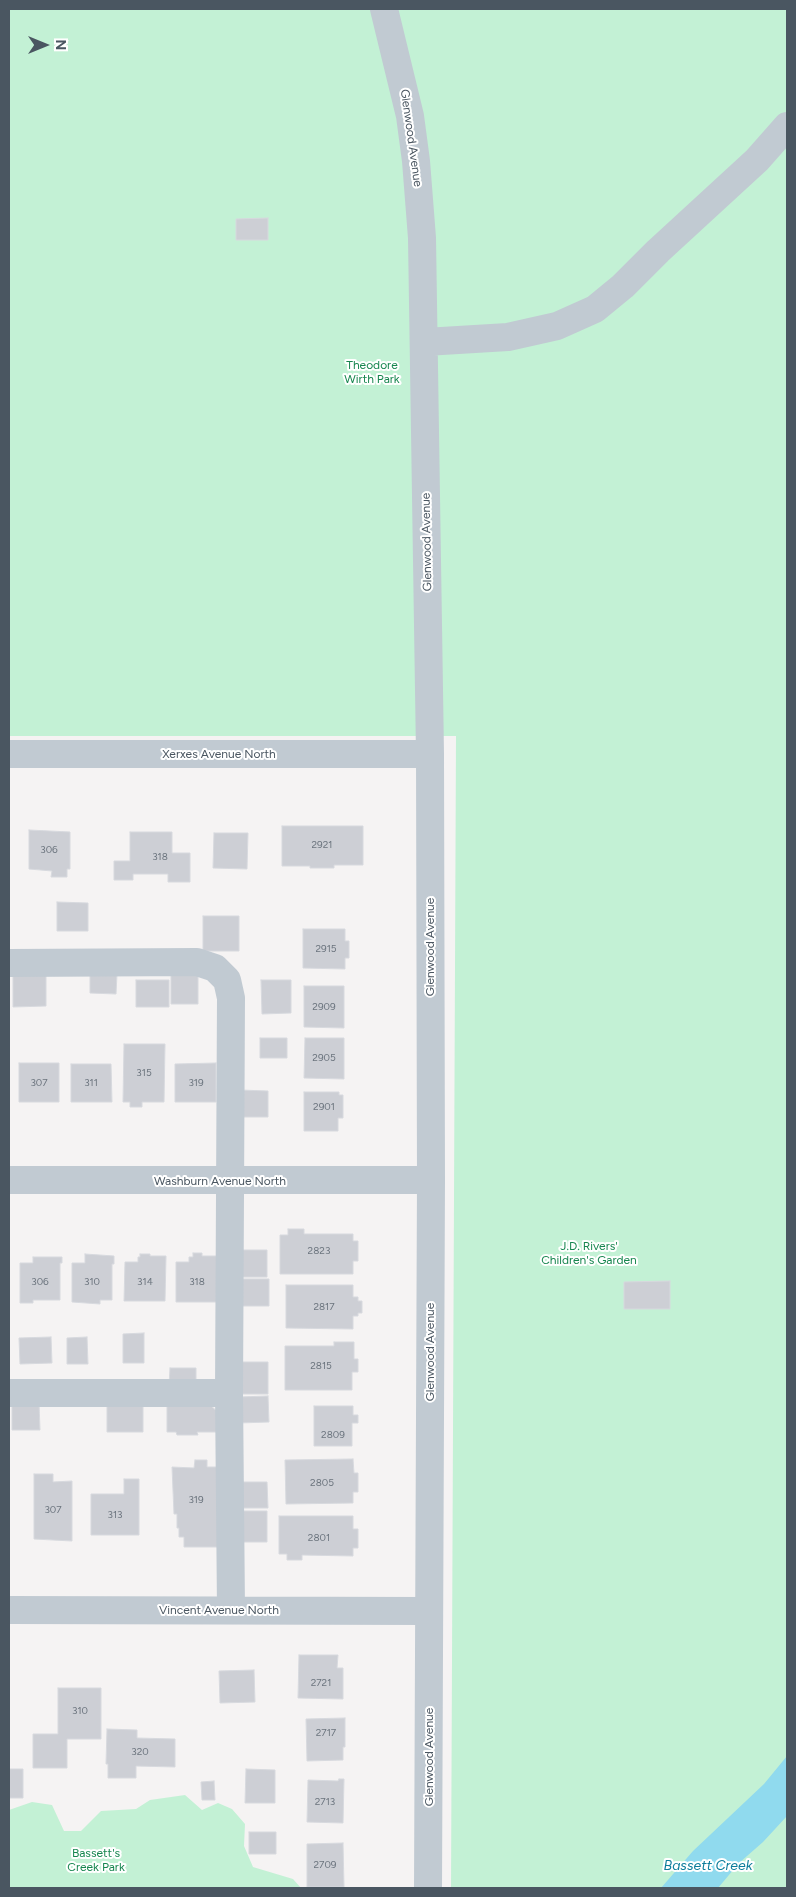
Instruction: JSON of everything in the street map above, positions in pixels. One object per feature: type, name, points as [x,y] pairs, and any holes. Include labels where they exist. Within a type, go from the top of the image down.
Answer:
[{"type":"street","name":"Glenwood Avenue","points":[[384,9],[410,116],[416,161],[422,238],[430,754],[431,1180],[428,1888]]},
{"type":"street","points":[[424,342],[508,337],[557,326],[595,309],[623,286],[658,251],[757,160],[787,126]]},
{"type":"street","name":"Xerxes Avenue North","points":[[9,754],[430,754]]},
{"type":"street","points":[[9,963],[197,962],[216,968],[227,980],[231,998],[229,1394],[231,1610]]},
{"type":"street","name":"Washburn Avenue North","points":[[9,1180],[431,1180]]},
{"type":"street","points":[[9,1393],[229,1394]]},
{"type":"street","name":"Vincent Avenue North","points":[[9,1610],[429,1611]]},
{"type":"green space","name":"Theodore Wirth Park","points":[[9,9],[787,9],[787,1888],[451,1888],[456,736],[9,736]]},
{"type":"green space","name":"Bassett's Creek Park","points":[[185,1795],[202,1810],[218,1803],[232,1809],[245,1824],[244,1846],[253,1867],[293,1879],[301,1888],[9,1888],[9,1810],[32,1802],[52,1805],[64,1831],[81,1831],[101,1811],[136,1809],[150,1800]]},
{"type":"water","name":"Bassett Creek","points":[[787,1756],[787,1816],[763,1842],[739,1863],[718,1888],[661,1888],[693,1851],[764,1784]]},
{"type":"building","points":[[268,218],[268,240],[236,240],[236,219]]},
{"type":"building","points":[[282,826],[363,826],[363,865],[334,865],[334,868],[282,866]]},
{"type":"building","points":[[29,830],[70,832],[70,869],[67,869],[67,877],[51,877],[52,871],[29,869]]},
{"type":"building","points":[[130,832],[172,832],[172,853],[190,853],[190,882],[168,882],[168,874],[133,874],[133,880],[114,880],[114,861],[130,861]]},
{"type":"building","points":[[214,833],[248,833],[247,869],[213,868]]},
{"type":"building","points":[[57,902],[88,903],[88,931],[57,931]]},
{"type":"building","points":[[203,916],[239,916],[239,951],[203,951]]},
{"type":"building","points":[[303,929],[345,929],[345,941],[349,941],[349,958],[345,958],[345,969],[303,968]]},
{"type":"building","points":[[90,973],[117,974],[116,994],[90,993]]},
{"type":"building","points":[[13,974],[46,974],[46,1006],[13,1007]]},
{"type":"building","points":[[171,974],[198,974],[198,1004],[171,1004]]},
{"type":"building","points":[[136,980],[169,980],[169,1007],[136,1007]]},
{"type":"building","points":[[261,980],[291,980],[291,1013],[262,1014]]},
{"type":"building","points":[[304,986],[344,986],[344,1028],[304,1027]]},
{"type":"building","points":[[260,1038],[287,1038],[287,1058],[260,1058]]},
{"type":"building","points":[[305,1038],[344,1038],[344,1079],[304,1078]]},
{"type":"building","points":[[124,1044],[165,1044],[164,1102],[142,1102],[142,1107],[130,1107],[130,1102],[123,1102]]},
{"type":"building","points":[[19,1063],[59,1063],[59,1102],[19,1102]]},
{"type":"building","points":[[216,1063],[216,1102],[175,1102],[175,1064]]},
{"type":"building","points":[[71,1064],[111,1064],[112,1102],[71,1102]]},
{"type":"building","points":[[240,1090],[268,1091],[268,1117],[239,1117]]},
{"type":"building","points":[[304,1092],[339,1092],[339,1095],[343,1095],[343,1118],[338,1118],[338,1131],[304,1131]]},
{"type":"building","points":[[288,1229],[304,1229],[304,1234],[353,1234],[353,1241],[358,1241],[358,1261],[353,1261],[353,1274],[280,1274],[280,1235],[288,1235]]},
{"type":"building","points":[[240,1250],[267,1250],[267,1277],[240,1277]]},
{"type":"building","points":[[193,1253],[202,1253],[202,1256],[218,1256],[217,1302],[176,1302],[176,1262],[189,1262],[189,1257],[193,1257]]},
{"type":"building","points":[[85,1254],[114,1256],[114,1264],[112,1264],[112,1300],[100,1300],[100,1304],[72,1302],[72,1263],[85,1263]]},
{"type":"building","points":[[140,1254],[166,1256],[165,1301],[124,1301],[125,1262],[138,1262]]},
{"type":"building","points":[[33,1257],[62,1257],[62,1263],[60,1263],[60,1300],[33,1300],[33,1303],[20,1303],[20,1263],[33,1263]]},
{"type":"building","points":[[241,1279],[269,1279],[269,1306],[241,1306]]},
{"type":"building","points":[[670,1281],[670,1309],[624,1309],[624,1282]]},
{"type":"building","points":[[286,1285],[353,1285],[353,1297],[358,1297],[358,1301],[362,1301],[362,1313],[358,1313],[358,1316],[353,1316],[353,1329],[286,1328]]},
{"type":"building","points":[[144,1333],[144,1363],[123,1363],[123,1334]]},
{"type":"building","points":[[51,1337],[52,1363],[20,1364],[19,1338]]},
{"type":"building","points":[[87,1337],[88,1364],[67,1364],[67,1338]]},
{"type":"building","points":[[334,1342],[354,1342],[354,1359],[358,1359],[358,1372],[352,1372],[352,1390],[285,1390],[285,1346],[334,1346]]},
{"type":"building","points":[[239,1362],[268,1362],[268,1394],[239,1394]]},
{"type":"building","points":[[170,1368],[196,1368],[196,1386],[169,1386]]},
{"type":"building","points":[[268,1396],[269,1422],[239,1423],[238,1397]]},
{"type":"building","points":[[39,1403],[40,1430],[12,1430],[12,1404]]},
{"type":"building","points":[[107,1404],[143,1404],[143,1432],[107,1432]]},
{"type":"building","points":[[210,1405],[219,1413],[219,1432],[197,1432],[198,1435],[177,1435],[176,1432],[167,1432],[167,1406]]},
{"type":"building","points":[[314,1406],[353,1406],[353,1415],[358,1415],[358,1423],[352,1423],[352,1446],[314,1446]]},
{"type":"building","points":[[353,1459],[354,1473],[358,1473],[358,1492],[353,1492],[353,1503],[286,1504],[285,1460]]},
{"type":"building","points":[[195,1460],[207,1460],[207,1467],[219,1467],[218,1547],[184,1547],[184,1537],[179,1537],[177,1514],[174,1514],[172,1467],[194,1468]]},
{"type":"building","points":[[34,1474],[53,1474],[53,1482],[72,1481],[72,1541],[34,1539]]},
{"type":"building","points":[[124,1479],[139,1479],[139,1535],[91,1535],[91,1494],[124,1494]]},
{"type":"building","points":[[240,1482],[267,1482],[268,1508],[240,1508]]},
{"type":"building","points":[[239,1511],[267,1511],[267,1542],[239,1542]]},
{"type":"building","points":[[279,1516],[353,1516],[353,1529],[358,1529],[358,1548],[353,1548],[353,1556],[302,1555],[302,1560],[287,1560],[287,1554],[279,1554]]},
{"type":"building","points":[[299,1655],[338,1655],[337,1668],[343,1668],[343,1699],[298,1698]]},
{"type":"building","points":[[254,1670],[255,1702],[220,1703],[219,1671]]},
{"type":"building","points":[[58,1688],[101,1688],[101,1739],[67,1739],[67,1768],[33,1768],[33,1734],[58,1734]]},
{"type":"building","points":[[345,1718],[343,1760],[307,1761],[306,1719]]},
{"type":"building","points":[[107,1729],[137,1730],[137,1738],[175,1739],[175,1767],[136,1766],[136,1778],[108,1778],[108,1764],[106,1764]]},
{"type":"building","points":[[9,1769],[23,1769],[23,1798],[9,1798]]},
{"type":"building","points":[[246,1769],[275,1770],[275,1803],[245,1803]]},
{"type":"building","points":[[339,1779],[344,1779],[343,1823],[307,1822],[308,1780],[338,1781]]},
{"type":"building","points":[[214,1781],[215,1800],[202,1800],[201,1782]]},
{"type":"building","points":[[249,1832],[276,1832],[276,1854],[249,1854]]},
{"type":"building","points":[[343,1843],[344,1887],[307,1887],[307,1844]]},
{"type":"park label","name":"J.D. Rivers' Children's Garden","points":[[589,1253]]}]
